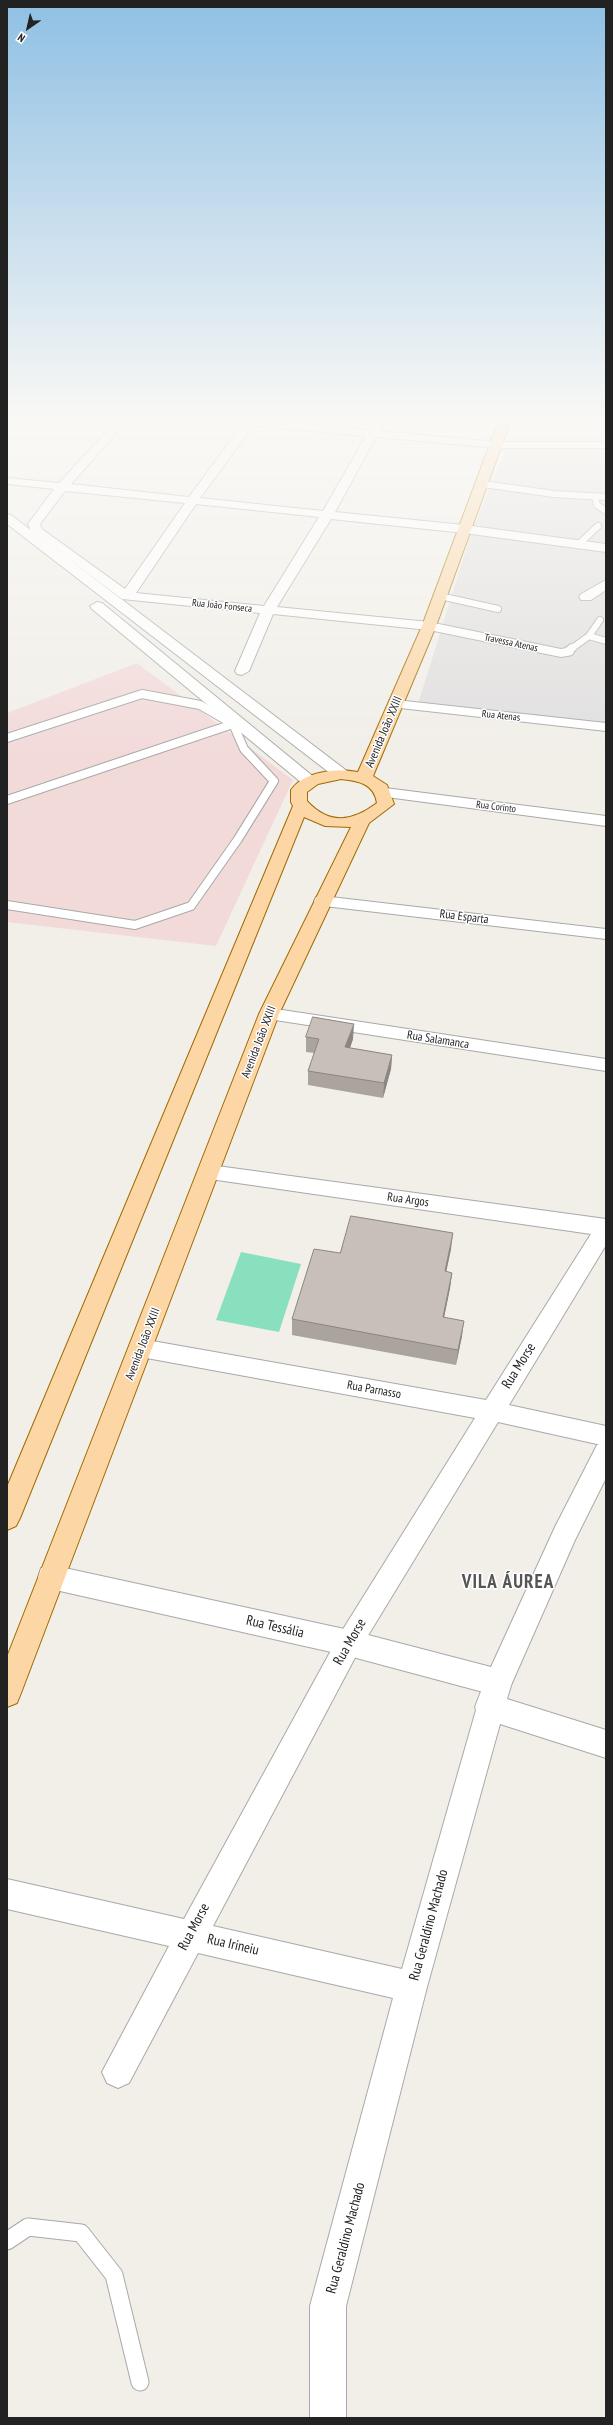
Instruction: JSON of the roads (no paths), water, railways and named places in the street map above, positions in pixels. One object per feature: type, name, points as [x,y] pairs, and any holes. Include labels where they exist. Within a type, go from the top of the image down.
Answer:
[{"type":"main road","name":"Avenida João XXIII","points":[[385,793],[378,784],[364,777],[428,626],[464,530]]},
{"type":"main road","points":[[364,777],[341,774],[322,776],[309,781],[300,789],[296,798],[300,808],[315,818],[337,824],[362,821],[377,814],[386,804],[385,793]]},
{"type":"main road","points":[[7,1518],[300,808]]},
{"type":"main road","name":"Avenida João XXIII","points":[[7,1693],[210,1172],[269,1014],[322,901],[362,821]]},
{"type":"street","points":[[23,530],[341,774]]},
{"type":"street","points":[[37,530],[127,596],[173,530]]},
{"type":"street","points":[[242,671],[268,610],[318,530]]},
{"type":"street","points":[[472,530],[606,548]]},
{"type":"street","points":[[7,531],[309,781]]},
{"type":"street","points":[[586,597],[606,584]]},
{"type":"street","name":"Rua João Fonseca","points":[[127,596],[428,626]]},
{"type":"street","name":"Travessa Atenas","points":[[428,626],[560,653],[568,652]]},
{"type":"street","name":"Rua Atenas","points":[[396,704],[606,727]]},
{"type":"street","name":"Rua Corinto","points":[[385,793],[606,821]]},
{"type":"street","name":"Rua Esparta","points":[[322,901],[606,934]]},
{"type":"street","name":"Rua Salamanca","points":[[269,1014],[606,1065]]},
{"type":"street","name":"Rua Argos","points":[[210,1172],[606,1228]]},
{"type":"street","name":"Rua Morse","points":[[118,2072],[189,1935],[348,1643],[606,1228]]},
{"type":"street","name":"Rua Parnasso","points":[[141,1348],[492,1411],[606,1436]]},
{"type":"street","name":"Rua Geraldino Machado","points":[[328,2418],[328,2306],[412,1987],[494,1695],[564,1535],[606,1453]]},
{"type":"street","name":"Rua Tessália","points":[[52,1577],[348,1643],[494,1695],[606,1744]]},
{"type":"street","name":"Rua Irineiu","points":[[7,1894],[412,1987]]},
{"type":"lane","points":[[578,545],[594,530]]},
{"type":"lane","points":[[440,596],[498,609]]},
{"type":"lane","name":"Travessa Atenas","points":[[568,652],[589,636],[600,620]]},
{"type":"lane","points":[[589,636],[606,641]]},
{"type":"lane","points":[[7,738],[142,694],[200,705],[233,724],[244,749],[274,782],[238,839],[191,906],[135,925],[7,905]]},
{"type":"lane","points":[[7,800],[233,724]]},
{"type":"lane","points":[[7,2241],[28,2227],[81,2232],[114,2275],[140,2382]]},
{"type":"district","name":"VILA ÁUREA","points":[[508,1583]]}]
